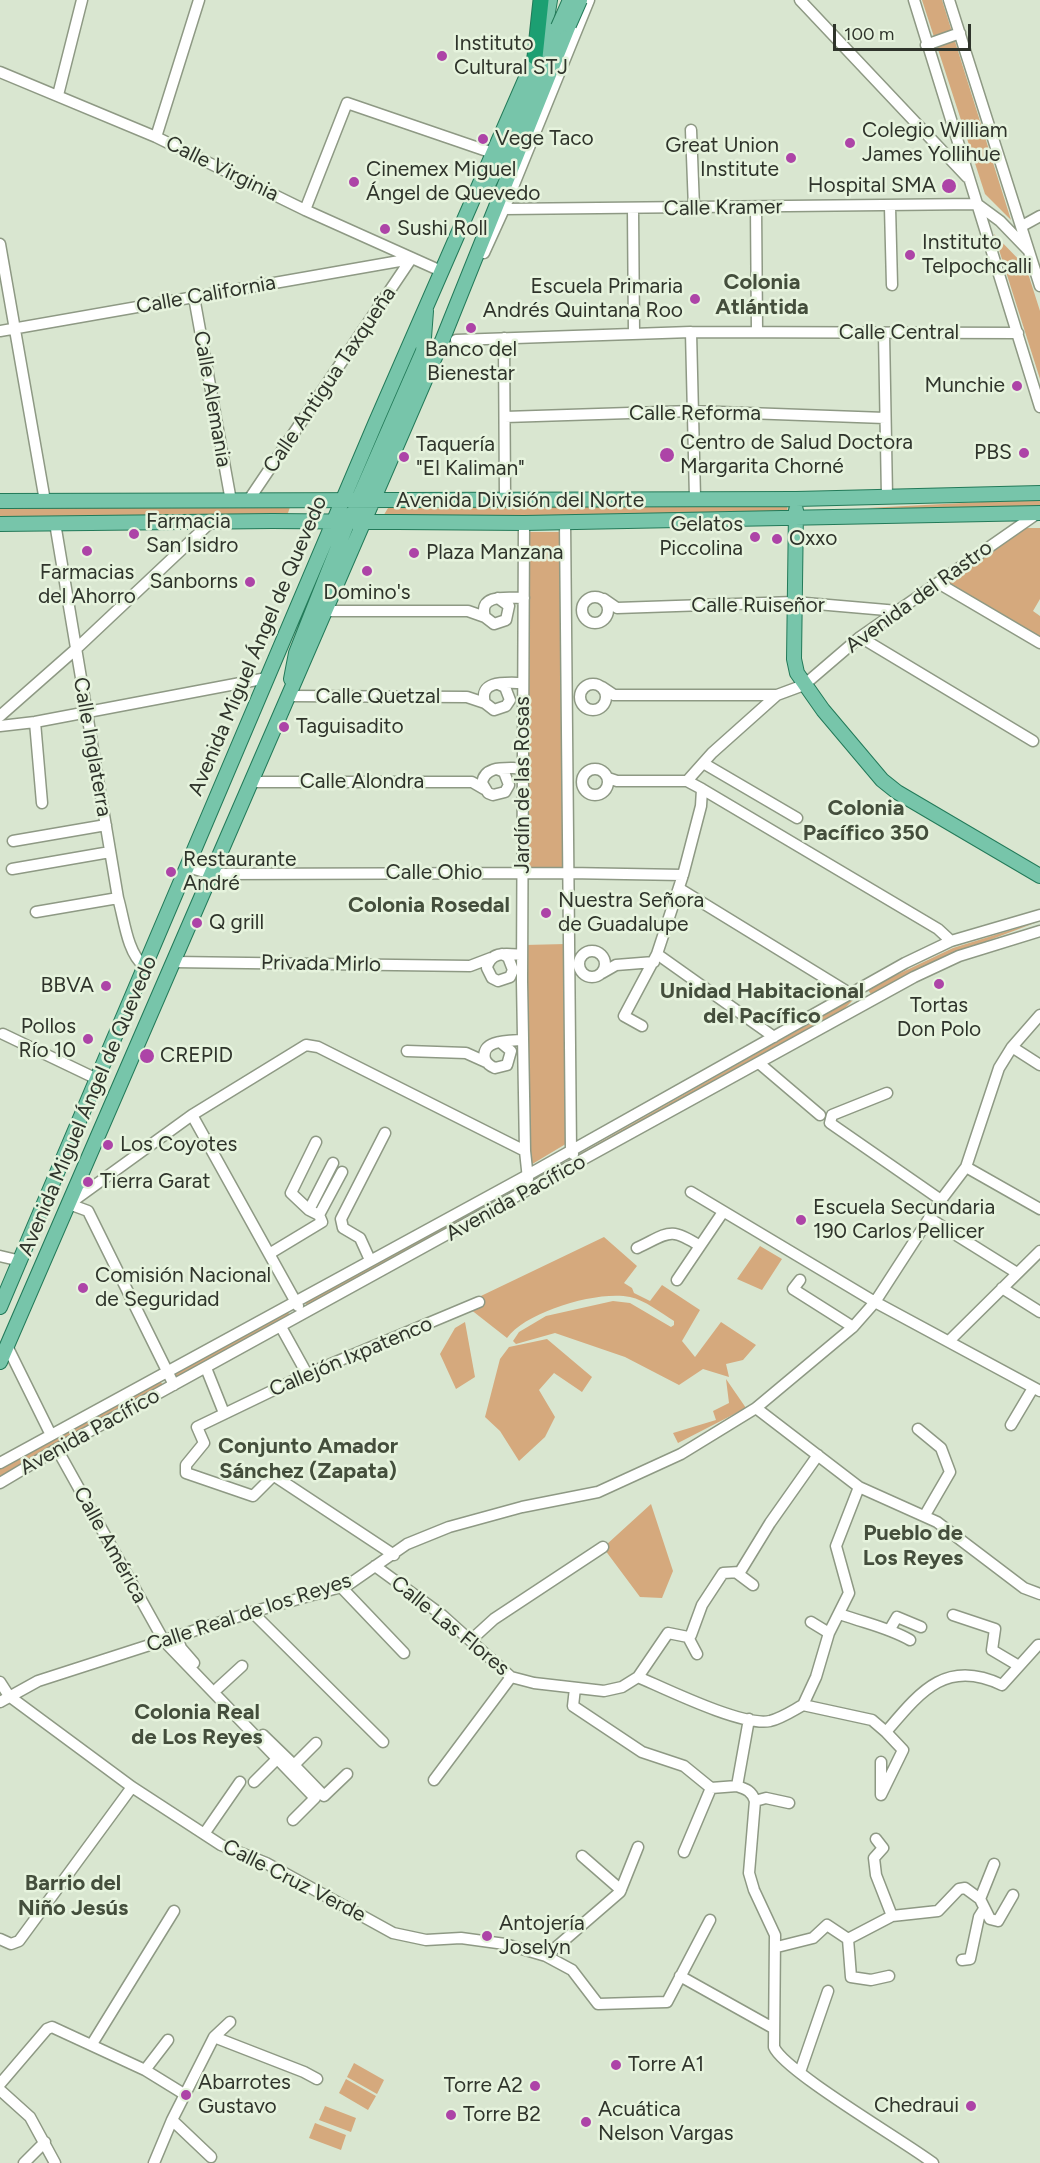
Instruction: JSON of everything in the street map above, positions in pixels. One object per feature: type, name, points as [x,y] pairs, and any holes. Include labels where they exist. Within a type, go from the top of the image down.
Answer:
[{"type":"highway","points":[[535,57],[540,0]]},
{"type":"main road","name":"Avenida Miguel Ángel de Quevedo","points":[[0,1362],[374,501],[469,272],[563,26],[550,0]]},
{"type":"main road","points":[[454,242],[482,198],[512,136],[563,26],[570,0]]},
{"type":"main road","name":"Avenida Miguel Ángel de Quevedo","points":[[0,1307],[426,306],[535,57],[563,26],[580,0]]},
{"type":"main road","points":[[364,523],[358,512],[358,500],[423,351],[426,334],[426,306]]},
{"type":"main road","name":"Avenida División del Norte","points":[[0,501],[796,499],[1040,493]]},
{"type":"main road","points":[[796,499],[794,658],[804,685],[882,780],[897,792],[1040,876]]},
{"type":"main road","points":[[289,696],[296,653],[349,522],[351,510],[343,500]]},
{"type":"main road","name":"Avenida División del Norte","points":[[0,524],[212,521],[524,523],[1039,513]]},
{"type":"street","points":[[58,95],[82,0]]},
{"type":"street","points":[[156,137],[199,0]]},
{"type":"street","name":"Avenida Miguel Ángel de Quevedo","points":[[469,272],[481,258],[504,208],[563,26],[589,0]]},
{"type":"street","points":[[800,0],[969,179]]},
{"type":"street","points":[[914,0],[926,45],[1040,407]]},
{"type":"street","points":[[949,0],[1040,286]]},
{"type":"street","points":[[926,45],[960,33]]},
{"type":"street","name":"Calle Virginia","points":[[0,72],[156,137],[305,210],[441,272]]},
{"type":"street","points":[[305,210],[347,104],[493,153]]},
{"type":"street","points":[[692,130],[694,208]]},
{"type":"street","points":[[977,204],[1000,221],[1040,264]]},
{"type":"street","name":"Calle Kramer","points":[[504,208],[890,207],[977,204]]},
{"type":"street","points":[[756,207],[757,332]]},
{"type":"street","points":[[890,207],[892,285]]},
{"type":"street","points":[[633,209],[634,334]]},
{"type":"street","points":[[1022,226],[1040,216]]},
{"type":"street","points":[[0,244],[45,501]]},
{"type":"street","name":"Calle California","points":[[0,331],[411,259]]},
{"type":"street","name":"Calle Antigua Taxqueña","points":[[248,501],[411,259]]},
{"type":"street","name":"Calle Alemania","points":[[194,297],[231,501]]},
{"type":"street","points":[[691,332],[695,498]]},
{"type":"street","name":"Calle Central","points":[[456,340],[691,332],[1018,333]]},
{"type":"street","points":[[884,333],[887,497]]},
{"type":"street","points":[[504,338],[505,500]]},
{"type":"street","name":"Calle Reforma","points":[[505,417],[692,411],[885,418]]},
{"type":"street","name":"Avenida del Rastro","points":[[804,685],[860,637],[1039,513]]},
{"type":"street","points":[[0,716],[76,649],[212,521]]},
{"type":"street","name":"Jardín de las Rosas","points":[[565,522],[571,1150],[578,1163]]},
{"type":"street","name":"Calle Inglaterra","points":[[54,523],[118,898],[133,951],[138,962],[144,966]]},
{"type":"street","name":"Jardín de las Rosas","points":[[524,523],[523,1067],[526,1176],[533,1188]]},
{"type":"street","points":[[938,583],[1040,643]]},
{"type":"street","points":[[566,597],[604,599],[617,608],[605,619],[593,623],[566,621]]},
{"type":"street","points":[[591,597],[583,605],[582,610],[587,620],[593,623]]},
{"type":"street","points":[[468,611],[493,599],[524,598]]},
{"type":"street","points":[[485,617],[484,606],[493,599]]},
{"type":"street","points":[[493,599],[509,606],[509,614],[500,624]]},
{"type":"street","points":[[604,599],[608,605],[605,619]]},
{"type":"street","name":"Calle Ruiseñor","points":[[617,608],[794,602],[898,611]]},
{"type":"street","points":[[325,611],[468,611],[485,617],[494,624],[524,624]]},
{"type":"street","points":[[860,637],[1033,741]]},
{"type":"street","points":[[0,726],[35,722],[267,678]]},
{"type":"street","name":"Calle Quetzal","points":[[467,697],[493,685],[523,683]]},
{"type":"street","points":[[566,687],[585,687],[596,684],[614,695],[777,695],[804,685]]},
{"type":"street","points":[[500,710],[510,700],[509,692],[493,685],[484,692],[485,703],[494,710],[500,710],[523,709]]},
{"type":"street","points":[[585,687],[580,698],[585,708]]},
{"type":"street","points":[[602,687],[606,700],[603,706]]},
{"type":"street","points":[[566,709],[591,710],[603,706],[614,695]]},
{"type":"street","points":[[687,781],[703,763],[777,695]]},
{"type":"street","name":"Calle Quetzal","points":[[289,696],[467,697],[485,703]]},
{"type":"street","points":[[35,722],[42,803]]},
{"type":"street","points":[[703,763],[797,818]]},
{"type":"street","points":[[472,782],[492,771],[522,768]]},
{"type":"street","points":[[567,773],[598,769],[611,781],[687,781],[938,929],[951,941]]},
{"type":"street","points":[[484,789],[482,783],[492,771]]},
{"type":"street","points":[[492,771],[508,778],[508,785],[499,795]]},
{"type":"street","points":[[586,772],[582,783],[587,793]]},
{"type":"street","points":[[567,793],[600,794],[611,781]]},
{"type":"street","name":"Calle Alondra","points":[[252,782],[472,782]]},
{"type":"street","points":[[472,782],[493,795],[522,794]]},
{"type":"street","points":[[642,1026],[624,1016],[655,958],[680,889],[701,806],[702,789]]},
{"type":"street","points":[[14,840],[106,825]]},
{"type":"street","points":[[12,869],[110,852]]},
{"type":"street","name":"Calle Ohio","points":[[188,867],[211,874],[684,875]]},
{"type":"street","points":[[680,889],[855,992],[865,1004]]},
{"type":"street","points":[[36,912],[118,898]]},
{"type":"street","name":"Avenida Pacífico","points":[[0,1463],[951,941],[1040,915]]},
{"type":"street","name":"Avenida Pacífico","points":[[0,1483],[57,1449],[760,1064],[865,1004],[959,956],[1040,931]]},
{"type":"street","points":[[569,954],[595,951],[616,965]]},
{"type":"street","points":[[583,954],[579,964],[584,975]]},
{"type":"street","name":"Privada Mirlo","points":[[173,962],[470,966],[497,956],[522,955]]},
{"type":"street","points":[[503,980],[513,970],[508,957],[497,956],[487,968],[489,974],[498,981],[522,981]]},
{"type":"street","points":[[569,975],[590,977],[616,965],[655,958],[774,1037]]},
{"type":"street","points":[[601,973],[604,959]]},
{"type":"street","name":"Privada Mirlo","points":[[470,966],[489,974]]},
{"type":"street","name":"Calle Real de los Reyes","points":[[4,1699],[38,1681],[252,1612],[341,1587],[394,1555],[407,1544],[449,1527],[522,1507],[597,1492],[624,1482],[681,1454],[756,1408],[853,1327],[875,1302],[941,1200],[966,1167],[999,1068],[1012,1047],[1040,1016]]},
{"type":"street","points":[[3,1034],[97,1079]]},
{"type":"street","points":[[406,1051],[466,1053],[494,1044],[523,1041]]},
{"type":"street","points":[[486,1062],[485,1056],[494,1044]]},
{"type":"street","points":[[494,1044],[510,1051],[511,1058],[501,1068]]},
{"type":"street","points":[[69,1204],[192,1115],[306,1045],[318,1047],[525,1151]]},
{"type":"street","points":[[1012,1047],[1040,1065]]},
{"type":"street","points":[[466,1053],[490,1066],[523,1067]]},
{"type":"street","points":[[760,1064],[820,1115]]},
{"type":"street","points":[[887,1093],[832,1115],[830,1123],[941,1200]]},
{"type":"street","points":[[192,1115],[303,1315]]},
{"type":"street","points":[[370,1260],[360,1238],[344,1228],[341,1219],[385,1133]]},
{"type":"street","points":[[316,1142],[291,1193],[309,1210],[320,1215]]},
{"type":"street","points":[[309,1210],[333,1163]]},
{"type":"street","points":[[966,1167],[1040,1209]]},
{"type":"street","points":[[269,1254],[320,1224],[320,1215],[342,1172]]},
{"type":"street","points":[[691,1192],[875,1302],[1036,1390],[1011,1425]]},
{"type":"street","points":[[69,1204],[88,1211],[174,1385]]},
{"type":"street","points":[[677,1280],[723,1212]]},
{"type":"street","points":[[929,1218],[1017,1273]]},
{"type":"street","points":[[637,1248],[669,1233],[680,1233],[700,1246]]},
{"type":"street","points":[[949,1341],[1040,1251]]},
{"type":"street","points":[[0,1256],[21,1261]]},
{"type":"street","points":[[800,1280],[794,1289],[853,1327]]},
{"type":"street","points":[[1002,1288],[1040,1312]]},
{"type":"street","name":"Callejón Ixpatenco","points":[[394,1555],[276,1477],[273,1476],[253,1496],[186,1473],[186,1465],[204,1443],[197,1427],[308,1374],[479,1302]]},
{"type":"street","points":[[281,1327],[308,1374]]},
{"type":"street","points":[[7,1346],[51,1435]]},
{"type":"street","points":[[206,1368],[224,1413]]},
{"type":"street","points":[[756,1408],[859,1487],[925,1515],[1024,1588],[1040,1594]]},
{"type":"street","points":[[918,1429],[941,1448],[950,1472],[925,1515]]},
{"type":"street","name":"Calle América","points":[[57,1449],[164,1641],[315,1798],[293,1820]]},
{"type":"street","points":[[737,1573],[818,1455]]},
{"type":"street","points":[[803,1705],[816,1677],[829,1633],[849,1593],[836,1546],[859,1487]]},
{"type":"street","points":[[471,1640],[494,1619],[603,1547]]},
{"type":"street","name":"Calle Las Flores","points":[[375,1566],[471,1640],[511,1677],[575,1688],[604,1690],[622,1687],[638,1677]]},
{"type":"street","points":[[688,1637],[702,1605],[723,1574],[737,1573],[753,1585]]},
{"type":"street","points":[[341,1587],[404,1653]]},
{"type":"street","points":[[252,1612],[383,1742]]},
{"type":"street","points":[[840,1614],[867,1625],[890,1629],[910,1640]]},
{"type":"street","points":[[953,1615],[995,1629],[992,1650],[1019,1666]]},
{"type":"street","points":[[890,1629],[897,1617],[921,1627]]},
{"type":"street","points":[[812,1622],[829,1633]]},
{"type":"street","points":[[688,1637],[668,1633],[638,1677],[701,1703],[749,1719],[768,1721],[803,1705],[872,1720],[903,1750],[881,1795],[880,1762]]},
{"type":"street","points":[[177,1637],[181,1648],[324,1796],[347,1774]]},
{"type":"street","points":[[688,1637],[697,1654]]},
{"type":"street","points":[[886,1732],[926,1688],[962,1675],[982,1675],[1002,1685],[1039,1644]]},
{"type":"street","points":[[218,1688],[242,1666]]},
{"type":"street","points":[[434,1780],[511,1677]]},
{"type":"street","points":[[0,1682],[4,1699]]},
{"type":"street","points":[[575,1688],[573,1706],[642,1752],[684,1766],[711,1788],[737,1786],[747,1789],[753,1795],[755,1801],[749,1873],[754,1890],[775,1935],[777,1947],[772,2028],[776,2052],[800,2072],[933,2163]]},
{"type":"street","name":"Calle Cruz Verde","points":[[4,1699],[221,1845],[266,1863],[393,1933],[426,1940],[461,1938],[505,1944],[546,1956],[572,1970],[598,2004],[667,2002],[680,1976]]},
{"type":"street","points":[[737,1786],[749,1719]]},
{"type":"street","points":[[294,1765],[316,1743]]},
{"type":"street","points":[[254,1782],[277,1759]]},
{"type":"street","points":[[204,1834],[240,1782]]},
{"type":"street","points":[[0,1939],[11,1944],[19,1941],[132,1787]]},
{"type":"street","points":[[684,1852],[711,1788]]},
{"type":"street","points":[[755,1801],[765,1798],[789,1803]]},
{"type":"street","points":[[876,1839],[883,1848],[874,1858],[876,1875],[892,1916]]},
{"type":"street","points":[[546,1956],[621,1890],[638,1847]]},
{"type":"street","points":[[582,1856],[621,1890]]},
{"type":"street","points":[[962,1960],[970,1959],[993,1864]]},
{"type":"street","points":[[848,1939],[892,1916],[938,1911],[959,1889],[970,1890],[982,1904],[990,1919],[998,1921],[1013,1895]]},
{"type":"street","points":[[92,2044],[174,1911]]},
{"type":"street","points":[[710,1920],[680,1976],[772,2028]]},
{"type":"street","points":[[777,1947],[813,1938],[827,1926],[848,1939]]},
{"type":"street","points":[[848,1939],[851,1977],[875,1980],[889,1976]]},
{"type":"street","points":[[800,2072],[828,1991]]},
{"type":"street","points":[[154,2163],[184,2094],[214,2037],[230,2022]]},
{"type":"street","points":[[0,2084],[47,2029],[59,2028],[145,2070],[184,2094]]},
{"type":"street","points":[[214,2037],[317,2079]]},
{"type":"street","points":[[145,2070],[168,2040]]},
{"type":"street","points":[[0,2090],[30,2117],[55,2163]]},
{"type":"street","points":[[172,2120],[211,2157]]},
{"type":"street","points":[[24,2163],[45,2142]]},
{"type":"shaded area","points":[[922,0],[942,0],[1011,220],[985,194]]},
{"type":"shaded area","points":[[994,234],[1026,267],[1040,311],[1040,379]]},
{"type":"shaded area","points":[[1040,499],[1040,508],[867,508]]},
{"type":"shaded area","points":[[787,503],[788,514],[382,518],[388,508]]},
{"type":"shaded area","points":[[290,507],[287,516],[0,519],[0,508]]},
{"type":"shaded area","points":[[1021,528],[1040,528],[1040,599],[1033,611],[1040,616],[1040,639],[943,583]]},
{"type":"shaded area","points":[[529,532],[560,532],[567,868],[524,868]]},
{"type":"shaded area","points":[[1040,921],[955,953],[871,994],[867,989],[953,948]]},
{"type":"shaded area","points":[[566,944],[569,1142],[529,1166],[524,945]]},
{"type":"shaded area","points":[[855,998],[841,1012],[589,1151],[579,1154]]},
{"type":"shaded area","points":[[519,1186],[520,1188],[307,1306],[305,1302]]},
{"type":"shaded area","points":[[604,1237],[637,1266],[624,1283],[632,1288],[634,1293],[650,1301],[662,1285],[700,1310],[682,1341],[695,1357],[721,1322],[756,1345],[743,1360],[726,1364],[729,1377],[703,1369],[679,1385],[625,1357],[555,1333],[516,1344],[513,1341],[519,1332],[546,1316],[613,1301],[630,1303],[671,1327],[674,1325],[674,1321],[653,1307],[630,1297],[600,1297],[582,1300],[546,1311],[516,1328],[507,1338],[470,1309],[460,1306]]},
{"type":"shaded area","points":[[760,1246],[782,1259],[762,1290],[737,1279]]},
{"type":"shaded area","points":[[288,1312],[290,1316],[176,1378],[174,1373]]},
{"type":"shaded area","points":[[465,1322],[475,1377],[456,1389],[440,1354],[455,1328]]},
{"type":"shaded area","points":[[547,1339],[592,1377],[582,1392],[554,1373],[539,1390],[555,1417],[545,1437],[519,1461],[500,1431],[485,1417],[500,1359],[509,1347]]},
{"type":"shaded area","points":[[726,1379],[746,1408],[678,1443],[673,1433],[716,1420],[713,1411],[729,1403]]},
{"type":"shaded area","points":[[160,1381],[163,1385],[0,1477],[0,1468]]},
{"type":"shaded area","points":[[651,1504],[673,1571],[662,1598],[640,1597],[605,1550],[606,1545]]},
{"type":"shaded area","points":[[354,2063],[384,2080],[377,2094],[347,2077]]},
{"type":"shaded area","points":[[346,2079],[376,2096],[368,2110],[339,2093]]},
{"type":"shaded area","points":[[325,2106],[356,2118],[351,2132],[319,2120]]},
{"type":"shaded area","points":[[315,2123],[346,2135],[341,2150],[309,2138]]},
{"type":"place","name":"Instituto Cultural STJ","points":[[442,56]]},
{"type":"place","name":"Vege Taco","points":[[483,139]]},
{"type":"place","name":"Colegio William James Yollihue","points":[[850,143]]},
{"type":"place","name":"Great Union Institute","points":[[791,158]]},
{"type":"place","name":"Cinemex Miguel Ángel de Quevedo","points":[[354,182]]},
{"type":"place","name":"Hospital SMA","points":[[949,186]]},
{"type":"place","name":"Sushi Roll","points":[[385,229]]},
{"type":"place","name":"Instituto Telpochcalli","points":[[910,255]]},
{"type":"place","name":"Escuela Primaria Andrés Quintana Roo","points":[[695,299]]},
{"type":"place","name":"Banco del Bienestar","points":[[471,328]]},
{"type":"place","name":"Munchie","points":[[1017,386]]},
{"type":"place","name":"PBS","points":[[1024,453]]},
{"type":"place","name":"Centro de Salud Doctora Margarita Chorné","points":[[667,455]]},
{"type":"place","name":"Taquería \"El Kaliman\"","points":[[404,457]]},
{"type":"place","name":"Farmacia San Isidro","points":[[134,534]]},
{"type":"place","name":"Gelatos Piccolina","points":[[755,537]]},
{"type":"place","name":"Oxxo","points":[[777,539]]},
{"type":"place","name":"Farmacias del Ahorro","points":[[87,551]]},
{"type":"place","name":"Plaza Manzana","points":[[414,553]]},
{"type":"place","name":"Domino's","points":[[367,571]]},
{"type":"place","name":"Sanborns","points":[[250,582]]},
{"type":"place","name":"Taguisadito","points":[[284,727]]},
{"type":"place","name":"Restaurante André","points":[[171,872]]},
{"type":"place","name":"Nuestra Señora de Guadalupe","points":[[546,913]]},
{"type":"place","name":"Q grill","points":[[197,923]]},
{"type":"place","name":"Tortas Don Polo","points":[[939,984]]},
{"type":"place","name":"BBVA","points":[[106,986]]},
{"type":"place","name":"Pollos Río 10","points":[[88,1039]]},
{"type":"place","name":"CREPID","points":[[147,1056]]},
{"type":"place","name":"Los Coyotes","points":[[108,1145]]},
{"type":"place","name":"Tierra Garat","points":[[88,1182]]},
{"type":"place","name":"Escuela Secundaria 190 Carlos Pellicer","points":[[801,1220]]},
{"type":"place","name":"Comisión Nacional de Seguridad","points":[[83,1288]]},
{"type":"place","name":"Antojería Joselyn","points":[[487,1936]]},
{"type":"place","name":"Torre A1","points":[[616,2065]]},
{"type":"place","name":"Torre A2","points":[[535,2086]]},
{"type":"place","name":"Abarrotes Gustavo","points":[[186,2095]]},
{"type":"place","name":"Chedraui","points":[[971,2106]]},
{"type":"place","name":"Torre B2","points":[[451,2115]]},
{"type":"place","name":"Acuática Nelson Vargas","points":[[586,2122]]},
{"type":"district","name":"Colonia Atlántida","points":[[762,296]]},
{"type":"district","name":"Colonia Pacífico 350","points":[[866,822]]},
{"type":"district","name":"Colonia Rosedal","points":[[429,906]]},
{"type":"district","name":"Unidad Habitacional del Pacífico","points":[[762,1004]]},
{"type":"district","name":"Conjunto Amador Sánchez (Zapata)","points":[[308,1460]]},
{"type":"district","name":"Pueblo de Los Reyes","points":[[913,1546]]},
{"type":"district","name":"Colonia Real de Los Reyes","points":[[197,1726]]},
{"type":"district","name":"Barrio del Niño Jesús","points":[[73,1896]]}]
